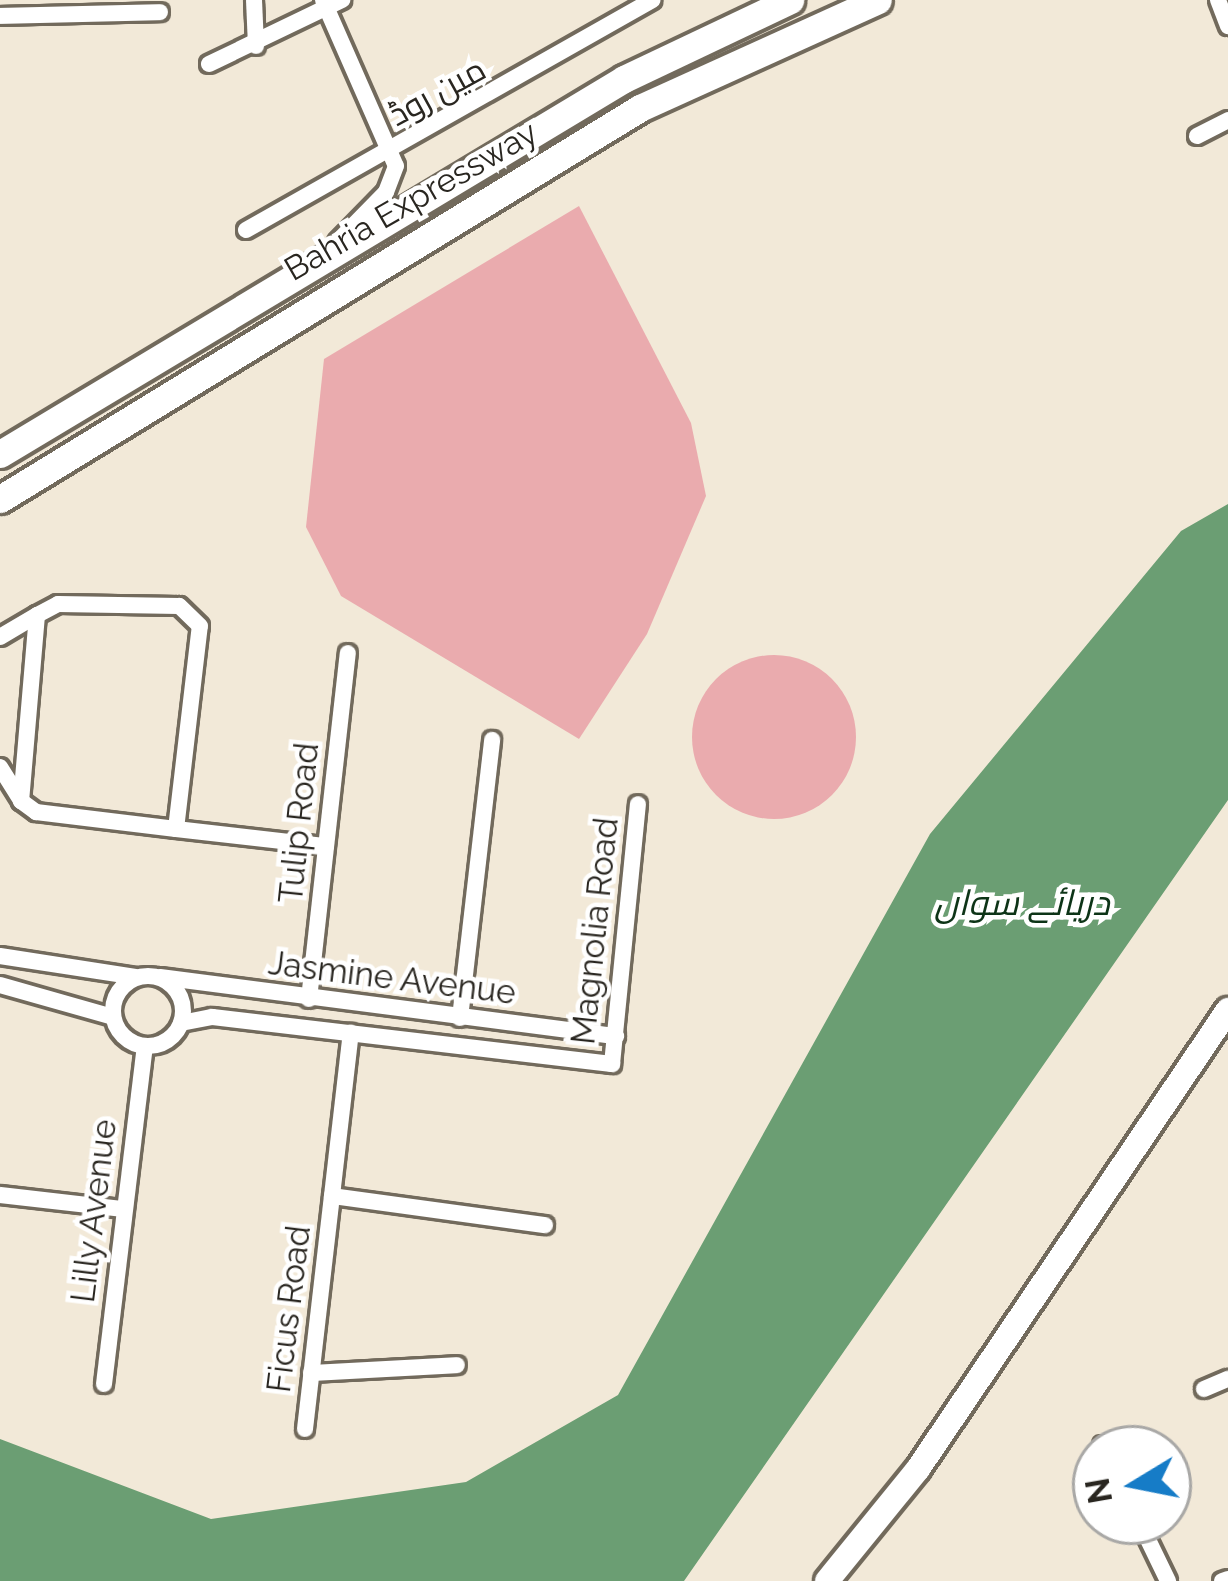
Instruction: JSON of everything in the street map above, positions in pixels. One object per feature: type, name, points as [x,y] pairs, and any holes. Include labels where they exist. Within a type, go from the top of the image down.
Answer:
[{"type":"main road","name":"Bahria Expressway","points":[[0,454],[624,79],[790,0]]},
{"type":"main road","name":"Bahria Expressway","points":[[0,499],[640,109],[878,0]]},
{"type":"main road","points":[[827,1581],[918,1468],[1228,1010]]},
{"type":"street","points":[[254,0],[256,46]]},
{"type":"street","name":"مین روڈ","points":[[246,230],[652,0]]},
{"type":"street","points":[[1218,0],[1228,26]]},
{"type":"street","points":[[209,64],[256,46],[330,3],[393,149],[386,192],[320,259]]},
{"type":"street","points":[[0,16],[160,12]]},
{"type":"street","points":[[1197,136],[1228,120]]},
{"type":"street","points":[[0,637],[58,604],[179,606],[200,626],[176,829]]},
{"type":"street","points":[[21,801],[37,615]]},
{"type":"street","name":"Tulip Road","points":[[309,999],[348,653]]},
{"type":"street","points":[[460,1018],[492,740]]},
{"type":"street","points":[[0,767],[21,801],[176,829],[326,846]]},
{"type":"street","name":"Magnolia Road","points":[[612,1064],[638,804]]},
{"type":"street","name":"Jasmine Avenue","points":[[0,956],[616,1036]]},
{"type":"street","points":[[0,985],[113,1017],[145,1046],[182,1023],[175,988],[151,977],[115,999],[113,1017]]},
{"type":"street","name":"Jasmine Avenue","points":[[182,1023],[352,1033],[612,1064]]},
{"type":"street","name":"Ficus Road","points":[[304,1429],[352,1033]]},
{"type":"street","name":"Lilly Avenue","points":[[104,1384],[145,1046]]},
{"type":"street","points":[[0,1195],[122,1209]]},
{"type":"street","name":"Ficus Road","points":[[332,1196],[545,1225]]},
{"type":"street","points":[[311,1372],[457,1365]]},
{"type":"street","points":[[1204,1389],[1228,1378]]},
{"type":"street","points":[[1151,1545],[1168,1581]]},
{"type":"shaded area","points":[[579,206],[691,423],[706,496],[647,634],[579,739],[341,596],[306,527],[324,359]]},
{"type":"shaded area","points":[[774,655],[805,662],[832,679],[849,706],[856,737],[849,768],[832,795],[805,812],[774,819],[743,812],[716,795],[699,768],[692,737],[699,706],[716,679],[743,662]]},
{"type":"water","name":"دریائے سواں","points":[[1228,504],[1228,800],[684,1581],[0,1581],[0,1439],[211,1519],[466,1482],[618,1395],[930,834],[1181,531]]}]
